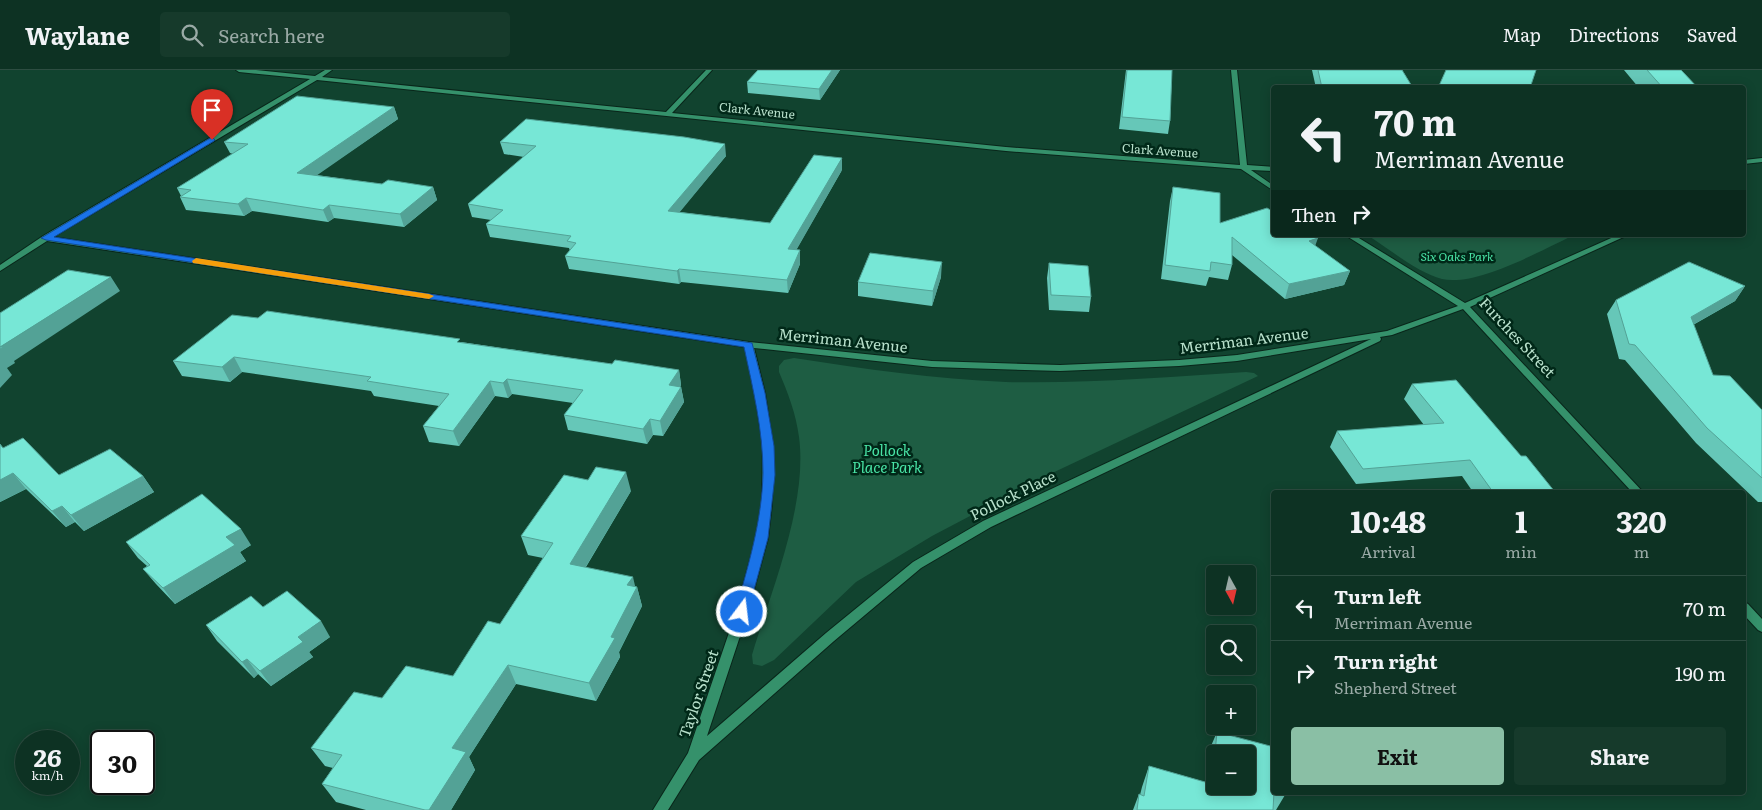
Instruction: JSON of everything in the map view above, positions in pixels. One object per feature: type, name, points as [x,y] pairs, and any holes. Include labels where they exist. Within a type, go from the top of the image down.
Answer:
[{"type":"street","name":"Clark Avenue","points":[[238,70],[1006,149],[1244,168],[1271,168]]},
{"type":"street","points":[[0,269],[46,238],[329,70]]},
{"type":"street","points":[[668,113],[708,70]]},
{"type":"street","points":[[1234,70],[1244,168],[1271,187]]},
{"type":"street","points":[[1746,162],[1762,160]]},
{"type":"street","name":"Furches Street","points":[[1352,237],[1465,306],[1636,490]]},
{"type":"street","name":"Merriman Avenue","points":[[46,238],[749,345],[932,364],[1060,368],[1179,363],[1237,358],[1390,333],[1465,306],[1620,237]]},
{"type":"street","name":"Pollock Place","points":[[694,756],[917,565],[951,544],[987,524],[1390,333]]},
{"type":"street","name":"Taylor Street","points":[[660,810],[694,756],[742,612],[762,538],[767,504],[768,446],[760,393],[749,345]]},
{"type":"street","points":[[1746,609],[1762,627]]},
{"type":"green space","name":"Six Oaks Park","points":[[1370,237],[1570,237],[1509,266],[1472,278],[1442,279],[1403,260]]},
{"type":"green space","name":"Pollock Place Park","points":[[794,358],[953,379],[1006,382],[1096,381],[1246,372],[1254,373],[1258,376],[1048,475],[932,536],[856,582],[774,660],[762,666],[753,664],[752,655],[778,576],[793,519],[798,490],[800,463],[798,428],[779,372],[779,366],[784,360]]},
{"type":"building","points":[[758,70],[832,70],[819,89],[747,82]]},
{"type":"building","points":[[1127,70],[1172,70],[1170,121],[1122,117]]},
{"type":"building","points":[[1318,70],[1402,70],[1411,85],[1321,85]]},
{"type":"building","points":[[1446,70],[1536,70],[1531,85],[1439,85]]},
{"type":"building","points":[[1647,70],[1681,70],[1695,85],[1660,85]]},
{"type":"building","points":[[297,96],[394,107],[297,173],[382,184],[388,180],[433,187],[400,214],[329,205],[323,210],[246,198],[238,204],[180,197],[191,190],[177,188],[248,144],[224,142]]},
{"type":"building","points":[[526,119],[684,137],[725,144],[668,211],[770,223],[814,155],[842,158],[788,249],[800,250],[787,280],[679,269],[677,271],[565,256],[576,243],[567,241],[571,236],[486,224],[503,210],[468,204],[536,146],[500,142]]},
{"type":"building","points":[[1173,187],[1220,193],[1220,223],[1267,208],[1271,210],[1271,237],[1316,237],[1318,238],[1309,241],[1350,271],[1289,284],[1232,237],[1232,265],[1211,262],[1210,271],[1165,265]]},
{"type":"building","points":[[870,253],[942,262],[933,291],[858,282]]},
{"type":"building","points":[[1689,262],[1745,286],[1691,317],[1713,375],[1730,376],[1762,410],[1762,478],[1707,428],[1635,345],[1629,344],[1616,300]]},
{"type":"building","points":[[1049,263],[1088,266],[1091,297],[1051,295]]},
{"type":"building","points":[[68,270],[111,277],[0,347],[0,313]]},
{"type":"building","points":[[267,311],[460,339],[457,342],[612,364],[615,360],[679,370],[669,385],[681,387],[660,421],[650,419],[643,429],[564,415],[583,390],[507,379],[503,383],[490,381],[453,431],[423,426],[449,394],[367,381],[371,377],[234,357],[222,367],[173,361],[232,315],[258,318]]},
{"type":"building","points":[[1456,380],[1521,456],[1526,456],[1553,490],[1492,490],[1470,460],[1363,469],[1337,431],[1444,423],[1412,384]]},
{"type":"building","points":[[23,438],[59,475],[110,449],[143,476],[71,515],[62,506],[52,511],[13,473],[0,480],[0,444],[3,448]]},
{"type":"building","points":[[596,467],[626,472],[570,564],[633,577],[627,585],[637,587],[611,637],[615,638],[589,683],[508,665],[452,748],[466,752],[429,810],[322,784],[342,755],[311,748],[354,692],[382,698],[406,666],[453,676],[488,621],[500,624],[553,543],[521,536],[564,475],[588,480]]},
{"type":"building","points":[[202,494],[241,529],[226,537],[235,545],[163,588],[143,569],[150,565],[126,542]]},
{"type":"building","points":[[287,591],[321,621],[298,637],[303,642],[260,671],[247,659],[242,662],[206,625],[251,596],[263,607]]},
{"type":"building","points":[[1217,735],[1228,735],[1271,746],[1271,795],[1274,795],[1273,810],[1137,810],[1139,794],[1144,796],[1149,766],[1206,782],[1206,795],[1256,795],[1256,745],[1216,745]]},
{"type":"slow traffic","points":[[196,261],[429,296]]},
{"type":"route","points":[[212,140],[46,238],[749,345],[760,393],[768,446],[769,475],[762,538],[742,612]]}]
